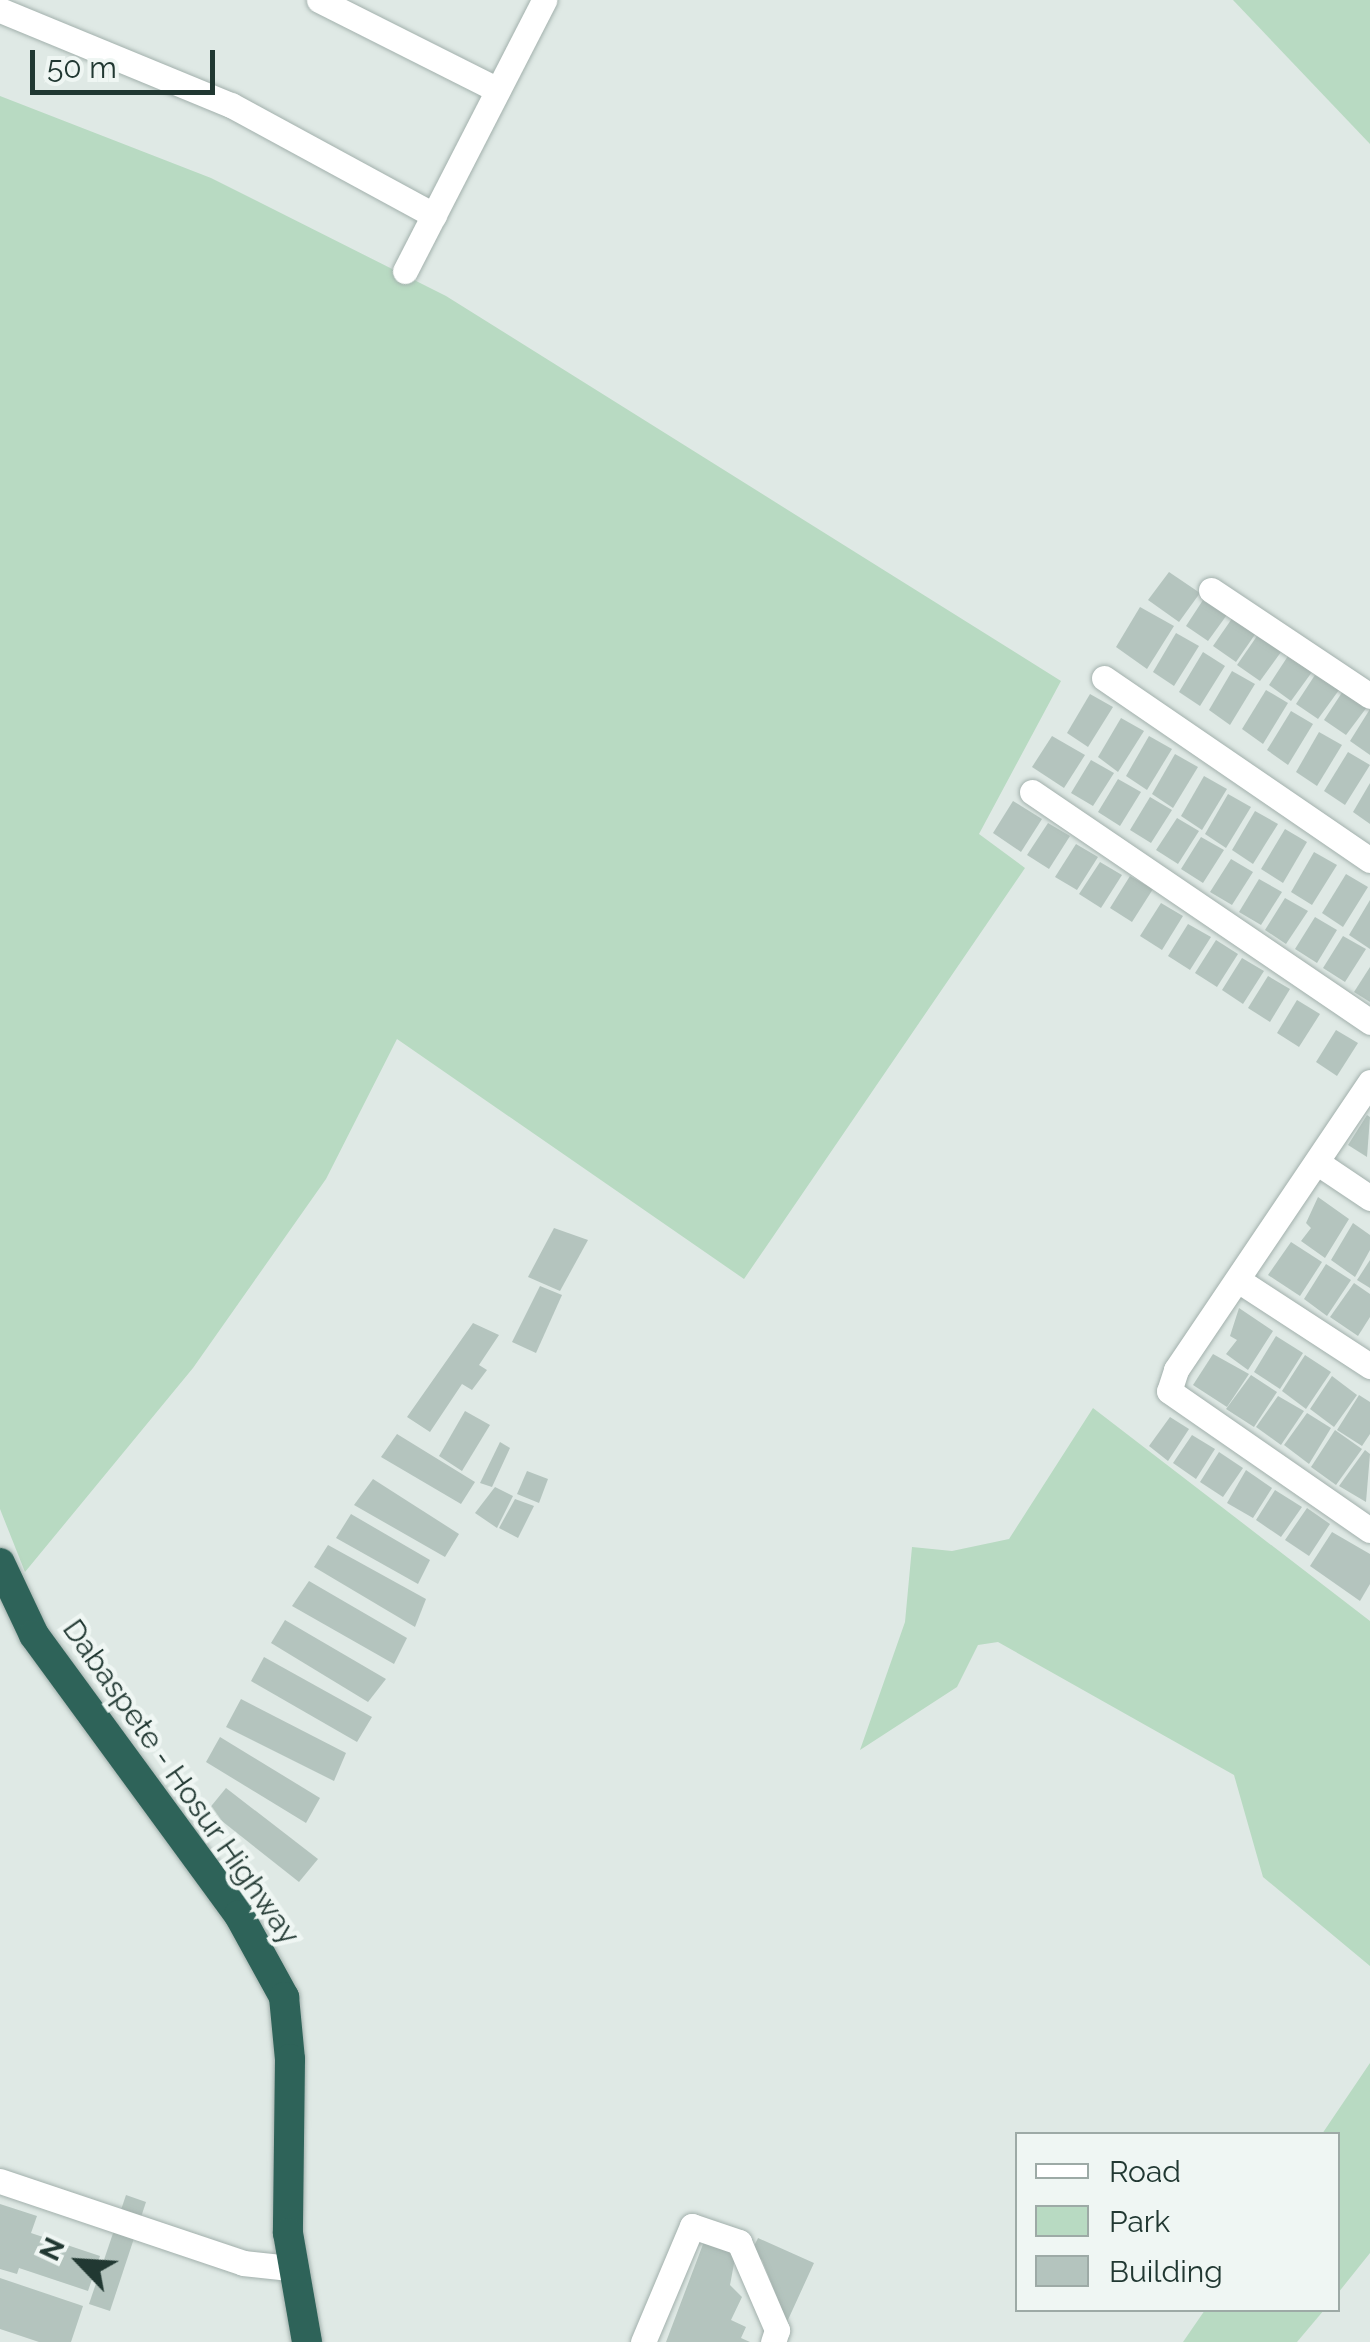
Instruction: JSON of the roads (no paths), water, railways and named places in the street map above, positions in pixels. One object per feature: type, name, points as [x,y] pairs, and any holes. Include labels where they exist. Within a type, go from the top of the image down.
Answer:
[{"type":"highway","name":"Dabaspete - Hosur Highway","points":[[0,1564],[34,1635],[239,1915],[284,1997],[290,2268],[307,2342]]},
{"type":"street","points":[[318,0],[498,90]]},
{"type":"street","points":[[405,271],[544,0]]},
{"type":"street","points":[[0,10],[231,105],[434,215]]},
{"type":"street","points":[[1211,590],[1370,696]]},
{"type":"street","points":[[1104,678],[1370,860]]},
{"type":"street","points":[[1032,792],[1370,1022]]},
{"type":"street","points":[[1370,1082],[1176,1370],[1169,1391],[1370,1530]]},
{"type":"street","points":[[1318,1164],[1370,1198]]},
{"type":"street","points":[[1238,1280],[1370,1366]]},
{"type":"street","points":[[0,2181],[242,2263],[290,2268]]},
{"type":"street","points":[[644,2342],[692,2226],[739,2242],[777,2330],[773,2342]]}]
